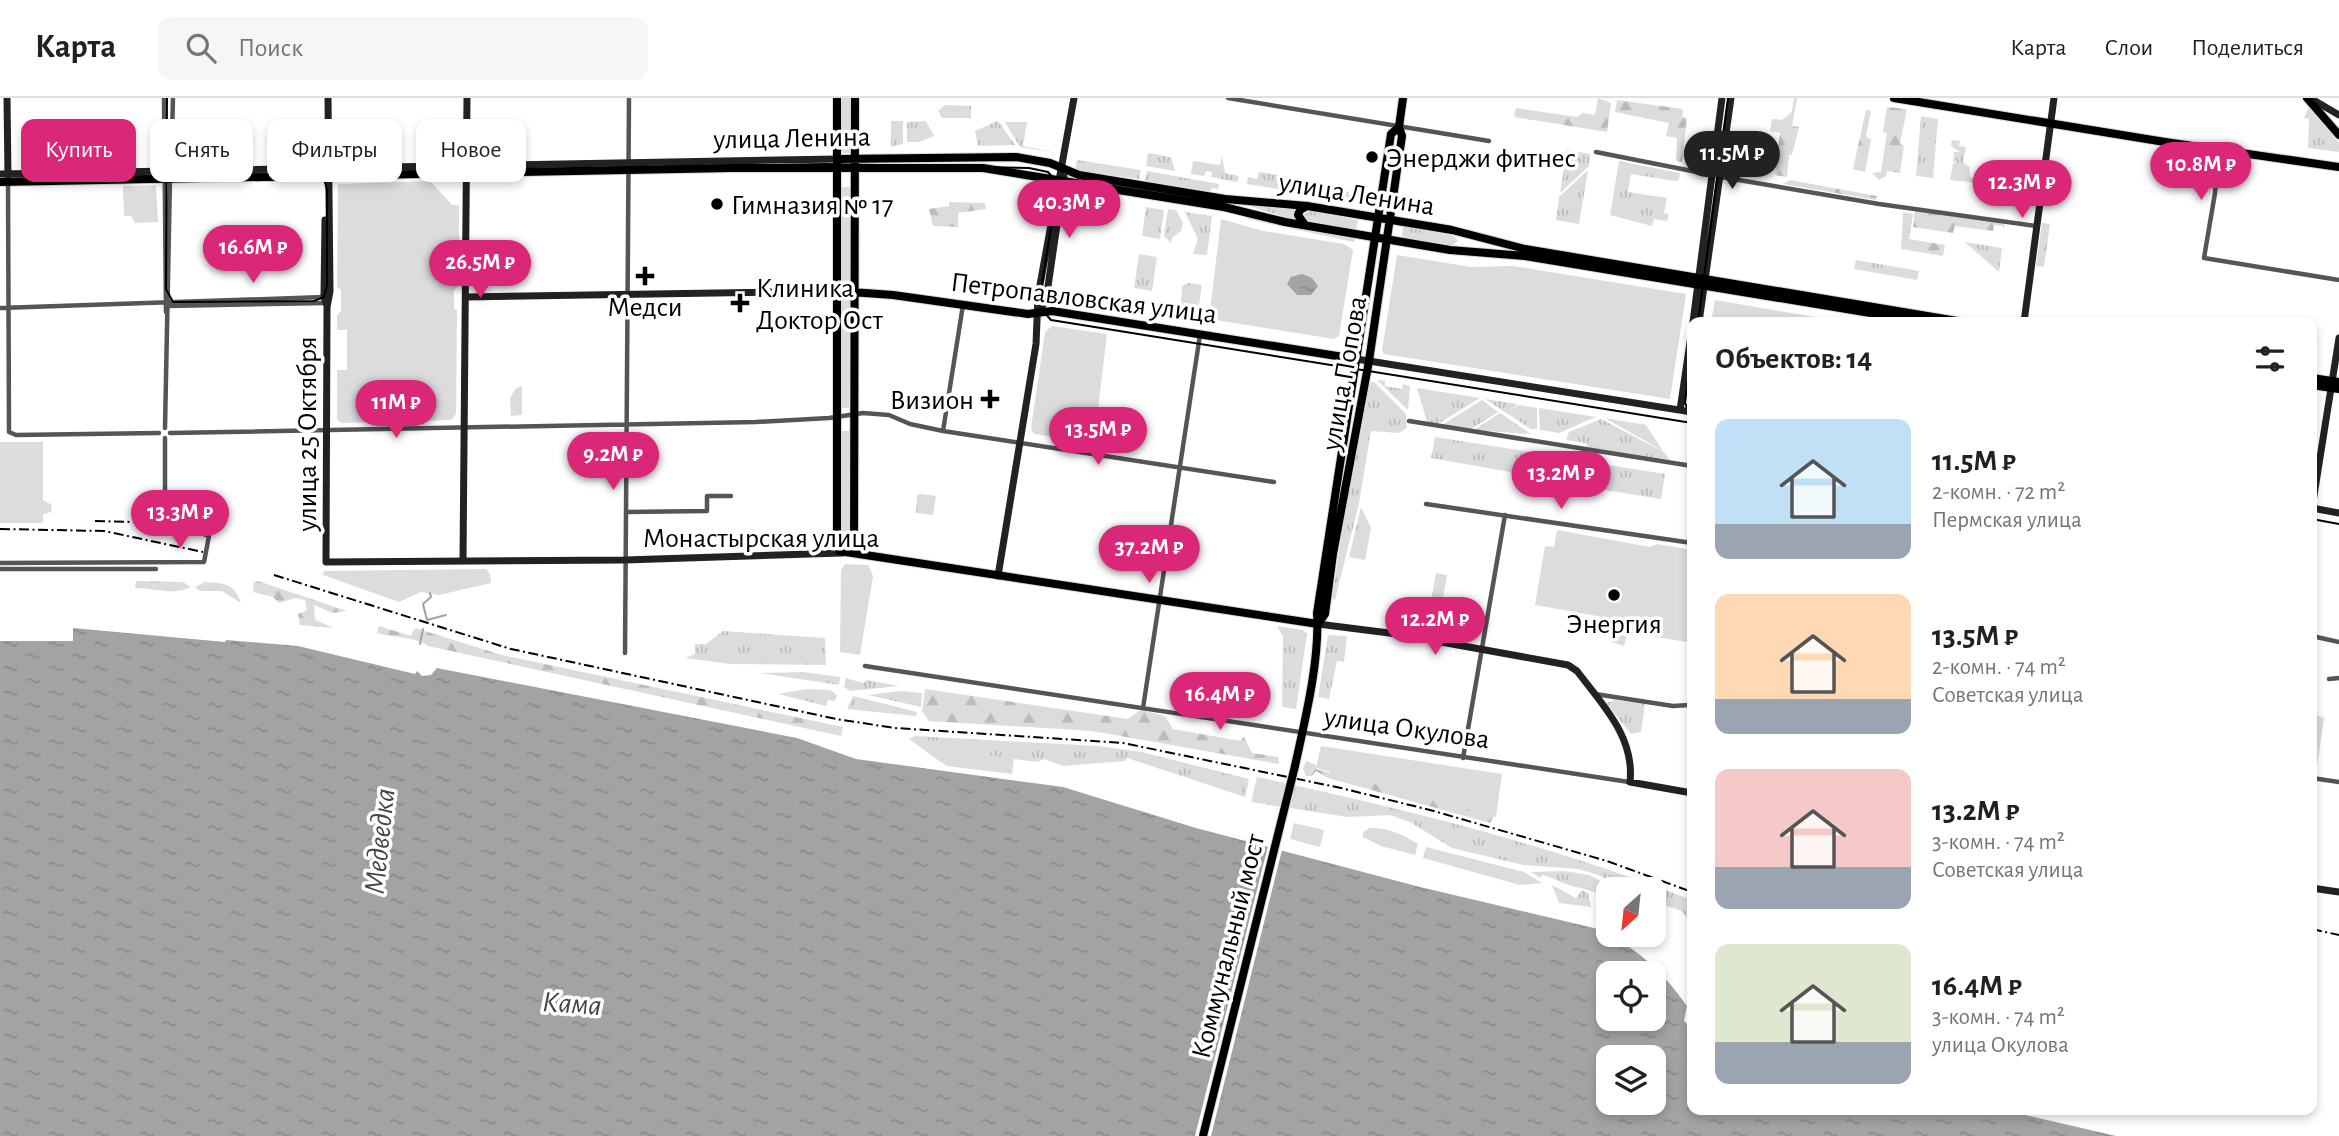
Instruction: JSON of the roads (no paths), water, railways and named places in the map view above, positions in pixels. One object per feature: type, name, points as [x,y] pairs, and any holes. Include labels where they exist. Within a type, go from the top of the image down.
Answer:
[{"type":"main road","points":[[5,178],[7,98]]},
{"type":"main road","name":"улица 25 Октября","points":[[328,98],[328,119]]},
{"type":"main road","points":[[467,98],[467,119]]},
{"type":"main road","points":[[837,98],[837,551]]},
{"type":"main road","points":[[854,553],[855,98]]},
{"type":"main road","points":[[998,576],[1039,312],[1038,296],[1074,98]]},
{"type":"main road","name":"улица Попова","points":[[1318,624],[1325,614],[1333,554],[1370,361],[1402,136],[1399,127],[1404,98]]},
{"type":"main road","points":[[1699,317],[1711,175],[1722,98]]},
{"type":"main road","points":[[1694,317],[1720,177],[1731,98]]},
{"type":"main road","points":[[1896,98],[2339,167]]},
{"type":"main road","points":[[2025,317],[2054,98]]},
{"type":"main road","points":[[2309,98],[2339,115]]},
{"type":"main road","points":[[2309,98],[2339,135]]},
{"type":"main road","name":"улица Попова","points":[[1295,766],[1303,732],[1318,624],[1317,612],[1374,238],[1391,134],[1399,127]]},
{"type":"main road","name":"улица Ленина","points":[[526,168],[838,164],[855,159],[1005,155],[1048,162],[1059,177],[1241,210],[1374,238],[1450,250],[1525,256],[1930,317]]},
{"type":"main road","name":"улица Ленина","points":[[838,164],[855,170],[983,168],[1225,199],[1307,206],[1452,230],[1525,249],[1898,317]]},
{"type":"main road","name":"улица Ленина","points":[[5,178],[150,176]]},
{"type":"main road","points":[[1039,312],[1046,300],[1059,177]]},
{"type":"main road","name":"улица 25 Октября","points":[[326,562],[328,182]]},
{"type":"main road","points":[[463,560],[467,182]]},
{"type":"main road","points":[[1305,225],[1298,215],[1301,209],[1307,206]]},
{"type":"main road","name":"улица Ленина","points":[[1450,250],[1459,248],[1462,241],[1459,234],[1452,230]]},
{"type":"main road","name":"Петропавловская улица","points":[[466,297],[855,290],[1028,314],[1060,312],[1687,411]]},
{"type":"main road","points":[[1046,300],[1060,312]]},
{"type":"main road","points":[[2317,481],[2335,385],[2339,338]]},
{"type":"main road","points":[[1680,410],[1687,363]]},
{"type":"main road","points":[[2317,380],[2335,385]]},
{"type":"main road","points":[[2317,385],[2335,385]]},
{"type":"main road","points":[[2317,509],[2339,513]]},
{"type":"main road","name":"Монастырская улица","points":[[326,562],[625,560],[837,551],[1481,650],[1569,665],[1625,737],[1631,769],[1630,782]]},
{"type":"main road","name":"Коммунальный мост","points":[[1203,1136],[1295,766]]},
{"type":"main road","name":"улица Окулова","points":[[1630,782],[1687,792]]},
{"type":"main road","points":[[2317,889],[2339,892]]},
{"type":"street","points":[[164,98],[165,119]]},
{"type":"street","points":[[171,119],[173,98]]},
{"type":"street","points":[[625,653],[629,98]]},
{"type":"street","points":[[1228,98],[1489,141]]},
{"type":"street","points":[[2219,150],[2204,258],[2339,280]]},
{"type":"street","points":[[1596,152],[1720,177],[2035,226]]},
{"type":"street","points":[[5,178],[9,307],[8,428],[12,434],[159,433],[165,428]]},
{"type":"street","points":[[167,182],[165,428],[170,433]]},
{"type":"street","points":[[0,308],[327,301]]},
{"type":"street","points":[[943,431],[963,305]]},
{"type":"street","points":[[1143,708],[1200,334]]},
{"type":"street","points":[[164,439],[170,433],[626,424],[836,418],[854,414],[889,415],[909,424],[943,431],[1274,482]]},
{"type":"street","points":[[1409,421],[1687,465]]},
{"type":"street","points":[[0,569],[138,569],[204,562],[210,538],[205,533],[175,524],[166,517],[164,439],[159,433]]},
{"type":"street","points":[[626,512],[707,511],[707,496],[731,496]]},
{"type":"street","points":[[1426,504],[1687,542]]},
{"type":"street","points":[[1463,758],[1505,515]]},
{"type":"street","points":[[0,563],[156,566]]},
{"type":"street","points":[[2317,637],[2339,642]]},
{"type":"street","name":"улица Окулова","points":[[866,666],[1630,782]]},
{"type":"street","points":[[2329,679],[2339,678]]},
{"type":"street","points":[[1594,694],[1673,706],[1687,705]]},
{"type":"street","points":[[2317,779],[2339,782]]},
{"type":"water","points":[[1302,274],[1312,278],[1318,286],[1311,295],[1297,295],[1287,284],[1291,277]]},
{"type":"water","name":"Кама","points":[[73,628],[298,646],[415,674],[417,671],[422,676],[431,675],[437,668],[797,738],[856,759],[1063,787],[1196,828],[1420,887],[1596,929],[1596,947],[1629,947],[1647,961],[1596,961],[1596,1031],[1666,1031],[1666,979],[1687,1006],[1684,1021],[1687,1024],[1687,1115],[2026,1115],[2116,1136],[0,1136],[0,641],[73,641]]},
{"type":"waterway","name":"Медведка","points":[[430,593],[431,597],[423,604],[427,620],[446,615]]},
{"type":"waterway","name":"Медведка","points":[[420,644],[423,629]]},
{"type":"tram line","points":[[167,98],[166,289],[173,302],[314,301],[324,297],[327,286],[325,182]]},
{"type":"tram line","points":[[1699,317],[1728,98]]},
{"type":"tram line","points":[[0,179],[825,164],[1029,168],[1048,172],[1058,184],[1040,296],[1043,311],[1051,320],[1687,422]]},
{"type":"tram line","points":[[1687,387],[1687,407]]},
{"type":"tram line","points":[[2317,520],[2339,524]]},
{"type":"railway","points":[[95,521],[134,522]]},
{"type":"railway","points":[[0,529],[104,531],[203,552]]},
{"type":"railway","points":[[274,575],[511,649],[836,719],[895,728],[1123,743],[1341,788],[1430,810],[1607,861],[1687,890]]},
{"type":"railway","points":[[2317,930],[2339,935]]},
{"type":"place","name":"Энерджи фитнес","points":[[1372,157]]},
{"type":"place","name":"Гимназия № 17","points":[[717,204]]},
{"type":"place","name":"Медси","points":[[645,276]]},
{"type":"place","name":"Клиника Доктор Ост","points":[[740,303]]},
{"type":"place","name":"Визион","points":[[990,399]]},
{"type":"place","name":"Энергия","points":[[1614,595]]}]
